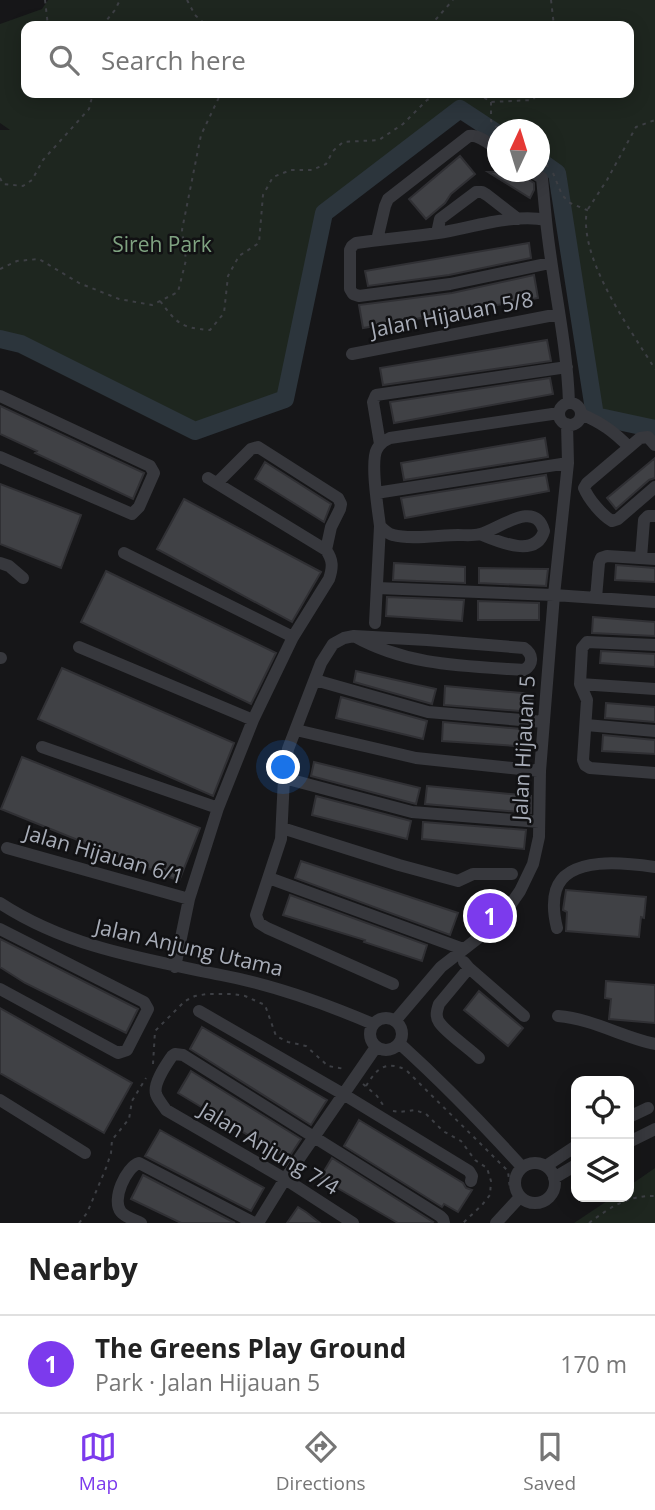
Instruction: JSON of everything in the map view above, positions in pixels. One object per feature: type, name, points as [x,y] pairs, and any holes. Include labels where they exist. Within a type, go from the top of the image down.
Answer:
[{"type":"street","points":[[377,240],[388,199],[469,136],[478,136],[487,142]]},
{"type":"street","points":[[542,182],[550,263],[568,367],[569,403]]},
{"type":"street","points":[[437,233],[440,219],[476,192],[487,195],[518,219]]},
{"type":"street","points":[[546,220],[518,219],[356,243],[350,248],[350,289],[356,296],[450,284],[550,263]]},
{"type":"street","name":"Jalan Hijauan 5/8","points":[[352,354],[559,314]]},
{"type":"street","points":[[380,444],[373,402],[376,395],[568,367]]},
{"type":"street","points":[[0,396],[152,468],[153,476],[134,513],[129,513],[0,457]]},
{"type":"street","points":[[581,414],[578,421],[571,425],[561,420],[559,413],[562,406],[569,403],[576,405],[581,414],[605,425],[629,447]]},
{"type":"street","points":[[375,623],[380,526],[374,456],[380,444],[390,438],[559,413]]},
{"type":"street","name":"Jalan Hijauan 5","points":[[395,1021],[441,967],[497,921],[520,891],[533,864],[538,837],[540,771],[554,595],[568,463],[567,424]]},
{"type":"street","points":[[652,442],[642,437],[584,488],[586,494],[610,520],[615,520],[655,487]]},
{"type":"street","points":[[175,967],[190,899],[218,808],[253,720],[293,637],[329,579],[332,564],[326,550],[213,481],[251,449],[256,446],[260,448],[340,500],[340,509],[331,527],[326,550]]},
{"type":"street","points":[[376,493],[568,463]]},
{"type":"street","points":[[641,558],[649,519]]},
{"type":"street","points":[[380,526],[397,536],[480,534]]},
{"type":"street","points":[[124,553],[293,637]]},
{"type":"street","points":[[596,598],[601,558],[607,556],[655,559]]},
{"type":"street","points":[[0,563],[9,566],[23,578]]},
{"type":"street","points":[[377,588],[655,602]]},
{"type":"street","points":[[354,636],[374,648],[423,661],[524,670],[531,661],[529,652],[524,648],[354,636],[333,644],[321,663],[288,749],[281,839],[256,915],[259,923],[267,928],[393,984]]},
{"type":"street","points":[[423,661],[427,640]]},
{"type":"street","points":[[655,645],[587,642],[582,648],[580,684],[587,698],[583,760],[587,767],[655,773]]},
{"type":"street","points":[[461,665],[462,643]]},
{"type":"street","points":[[79,647],[253,720]]},
{"type":"street","points":[[315,680],[428,712],[544,722]]},
{"type":"street","points":[[580,684],[655,689]]},
{"type":"street","points":[[586,725],[655,731]]},
{"type":"street","points":[[296,730],[416,758],[540,771]]},
{"type":"street","points":[[42,747],[218,808]]},
{"type":"street","points":[[284,778],[412,812],[539,822]]},
{"type":"street","points":[[282,828],[458,881],[473,874],[512,874]]},
{"type":"street","name":"Jalan Hijauan 6/1","points":[[7,848],[190,899]]},
{"type":"street","points":[[557,928],[554,911],[556,890],[562,879],[574,871],[587,866],[612,863],[655,867]]},
{"type":"street","points":[[269,878],[461,951],[469,968],[524,1016]]},
{"type":"street","name":"Jalan Anjung Utama","points":[[0,903],[19,916],[61,936],[126,956],[288,991],[373,1024]]},
{"type":"street","points":[[0,929],[146,1004],[147,1012],[127,1050],[118,1053],[0,989]]},
{"type":"street","points":[[469,968],[439,1004],[437,1017],[440,1024],[480,1058]]},
{"type":"street","points":[[199,1012],[343,1094],[468,1171],[472,1175],[471,1181]]},
{"type":"street","points":[[558,1016],[575,1017],[655,1044]]},
{"type":"street","points":[[383,1018],[395,1021],[402,1031],[399,1043],[388,1050],[376,1047],[370,1037],[373,1024],[383,1018]]},
{"type":"street","points":[[399,1043],[522,1167]]},
{"type":"street","points":[[141,1223],[122,1214],[117,1204],[117,1197],[136,1163],[256,1223],[376,1047]]},
{"type":"street","name":"Jalan Anjung 7/4","points":[[314,1136],[179,1054],[172,1056],[155,1090],[166,1110],[285,1179],[353,1223]]},
{"type":"street","points":[[0,1100],[85,1153]]},
{"type":"street","points":[[634,1115],[648,1108]]},
{"type":"street","points":[[634,1140],[655,1129]]},
{"type":"street","points":[[314,1136],[440,1216],[443,1223]]},
{"type":"street","points":[[547,1166],[571,1149]]},
{"type":"street","points":[[534,1163],[547,1166],[555,1186],[548,1198],[534,1203],[519,1198],[514,1185],[522,1167],[534,1163]]},
{"type":"street","points":[[554,1178],[571,1168]]},
{"type":"street","points":[[496,1223],[519,1198]]},
{"type":"path","points":[[45,0],[47,21]]},
{"type":"path","points":[[106,21],[120,0]]},
{"type":"path","points":[[187,0],[202,21]]},
{"type":"path","points":[[434,21],[453,0]]},
{"type":"path","points":[[551,0],[553,21]]},
{"type":"path","points":[[0,178],[3,184],[14,186],[23,186],[32,180],[43,160],[89,109],[92,98]]},
{"type":"path","points":[[0,269],[17,261],[39,259],[79,284],[119,299],[152,305],[178,292],[186,260],[182,230],[201,135],[219,98]]},
{"type":"path","points":[[160,301],[177,323],[211,330],[224,313],[228,276],[239,256],[259,243],[263,195],[273,177],[291,170],[312,170],[326,164],[333,151],[343,142],[379,140],[403,124],[431,98]]},
{"type":"path","points":[[485,98],[491,102],[534,98]]},
{"type":"path","points":[[491,102],[491,119]]},
{"type":"path","points":[[655,120],[636,127],[587,210],[584,223],[592,254],[613,302],[655,369]]},
{"type":"path","points":[[550,170],[562,195],[570,203],[587,210]]},
{"type":"path","points":[[365,1087],[376,1072],[384,1067],[394,1065],[406,1070],[508,1171],[510,1187],[519,1198]]},
{"type":"path","points":[[589,1223],[612,1206],[643,1196],[655,1196]]},
{"type":"green space","name":"Sireh Park","points":[[48,0],[655,0],[655,429],[595,416],[557,173],[550,168],[550,119],[487,119],[487,127],[460,109],[324,213],[285,399],[195,431],[22,344],[0,339],[0,130],[10,130],[0,123],[0,24],[42,9]]},
{"type":"green space","points":[[490,891],[505,904],[491,927],[474,905]]},
{"type":"green space","points":[[655,1168],[655,1223],[574,1223],[606,1202],[634,1202],[634,1183]]},
{"type":"building","points":[[460,156],[475,174],[426,219],[409,199]]},
{"type":"building","points":[[504,182],[532,182],[534,190],[530,198]]},
{"type":"building","points":[[529,243],[531,258],[449,275],[368,286],[365,271]]},
{"type":"building","points":[[534,275],[538,298],[363,328],[359,305],[452,293]]},
{"type":"building","points":[[547,340],[551,361],[383,385],[380,368]]},
{"type":"building","points":[[550,378],[553,394],[394,423],[390,402]]},
{"type":"building","points":[[0,406],[144,473],[133,499],[0,434]]},
{"type":"building","points":[[545,438],[548,457],[404,480],[401,463]]},
{"type":"building","points":[[655,458],[655,478],[649,480],[616,509],[607,498]]},
{"type":"building","points":[[265,462],[331,504],[324,522],[255,479]]},
{"type":"building","points":[[546,475],[549,491],[405,518],[401,498]]},
{"type":"building","points":[[0,484],[81,515],[61,568],[0,544]]},
{"type":"building","points":[[184,499],[321,572],[292,622],[157,549]]},
{"type":"building","points":[[394,563],[465,567],[465,583],[393,580]]},
{"type":"building","points":[[616,565],[655,568],[655,582],[615,580]]},
{"type":"building","points":[[479,568],[548,569],[546,586],[479,583]]},
{"type":"building","points":[[106,571],[276,653],[251,704],[81,622]]},
{"type":"building","points":[[387,597],[464,600],[462,621],[386,616]]},
{"type":"building","points":[[478,601],[539,603],[539,620],[478,620]]},
{"type":"building","points":[[593,617],[655,622],[655,636],[592,633]]},
{"type":"building","points":[[601,651],[655,654],[655,667],[600,663]]},
{"type":"building","points":[[62,668],[234,743],[213,796],[38,719]]},
{"type":"building","points":[[356,671],[436,689],[432,704],[354,682]]},
{"type":"building","points":[[445,686],[533,694],[532,712],[444,705]]},
{"type":"building","points":[[341,697],[427,721],[423,739],[336,718]]},
{"type":"building","points":[[606,703],[655,707],[655,722],[605,718]]},
{"type":"building","points":[[443,722],[532,730],[531,747],[442,741]]},
{"type":"building","points":[[603,735],[655,740],[655,754],[602,751]]},
{"type":"building","points":[[22,757],[200,828],[179,881],[1,809]]},
{"type":"building","points":[[314,762],[420,788],[416,804],[311,776]]},
{"type":"building","points":[[427,786],[531,796],[531,813],[425,804]]},
{"type":"building","points":[[316,796],[411,821],[407,839],[312,815]]},
{"type":"building","points":[[423,822],[526,830],[524,849],[422,839]]},
{"type":"building","points":[[301,861],[458,913],[450,935],[295,878]]},
{"type":"building","points":[[566,890],[646,897],[639,937],[566,931],[567,912],[563,910]]},
{"type":"building","points":[[290,895],[427,945],[422,961],[283,915]]},
{"type":"building","points":[[0,939],[138,1009],[126,1033],[25,983],[0,967]]},
{"type":"building","points":[[606,981],[655,985],[655,1023],[609,1019],[611,999],[605,998]]},
{"type":"building","points":[[479,991],[523,1028],[508,1046],[464,1010]]},
{"type":"building","points":[[0,1008],[132,1083],[104,1133],[0,1073]]},
{"type":"building","points":[[202,1027],[327,1100],[311,1125],[190,1049]]},
{"type":"building","points":[[191,1071],[301,1139],[288,1159],[178,1093]]},
{"type":"building","points":[[359,1120],[472,1190],[458,1212],[444,1204],[442,1207],[344,1146]]},
{"type":"building","points":[[160,1130],[264,1188],[251,1211],[145,1156]]},
{"type":"building","points":[[332,1158],[433,1222],[398,1223],[320,1178]]},
{"type":"building","points":[[143,1175],[235,1223],[181,1223],[131,1199]]},
{"type":"building","points":[[298,1207],[306,1212],[320,1223],[287,1223]]},
{"type":"waterway","points":[[0,339],[21,344],[195,431],[285,399],[324,213],[460,109],[487,127]]},
{"type":"waterway","points":[[550,168],[557,173],[595,416],[655,429]]},
{"type":"place","name":"The Greens Play Ground","points":[[490,916]]}]
